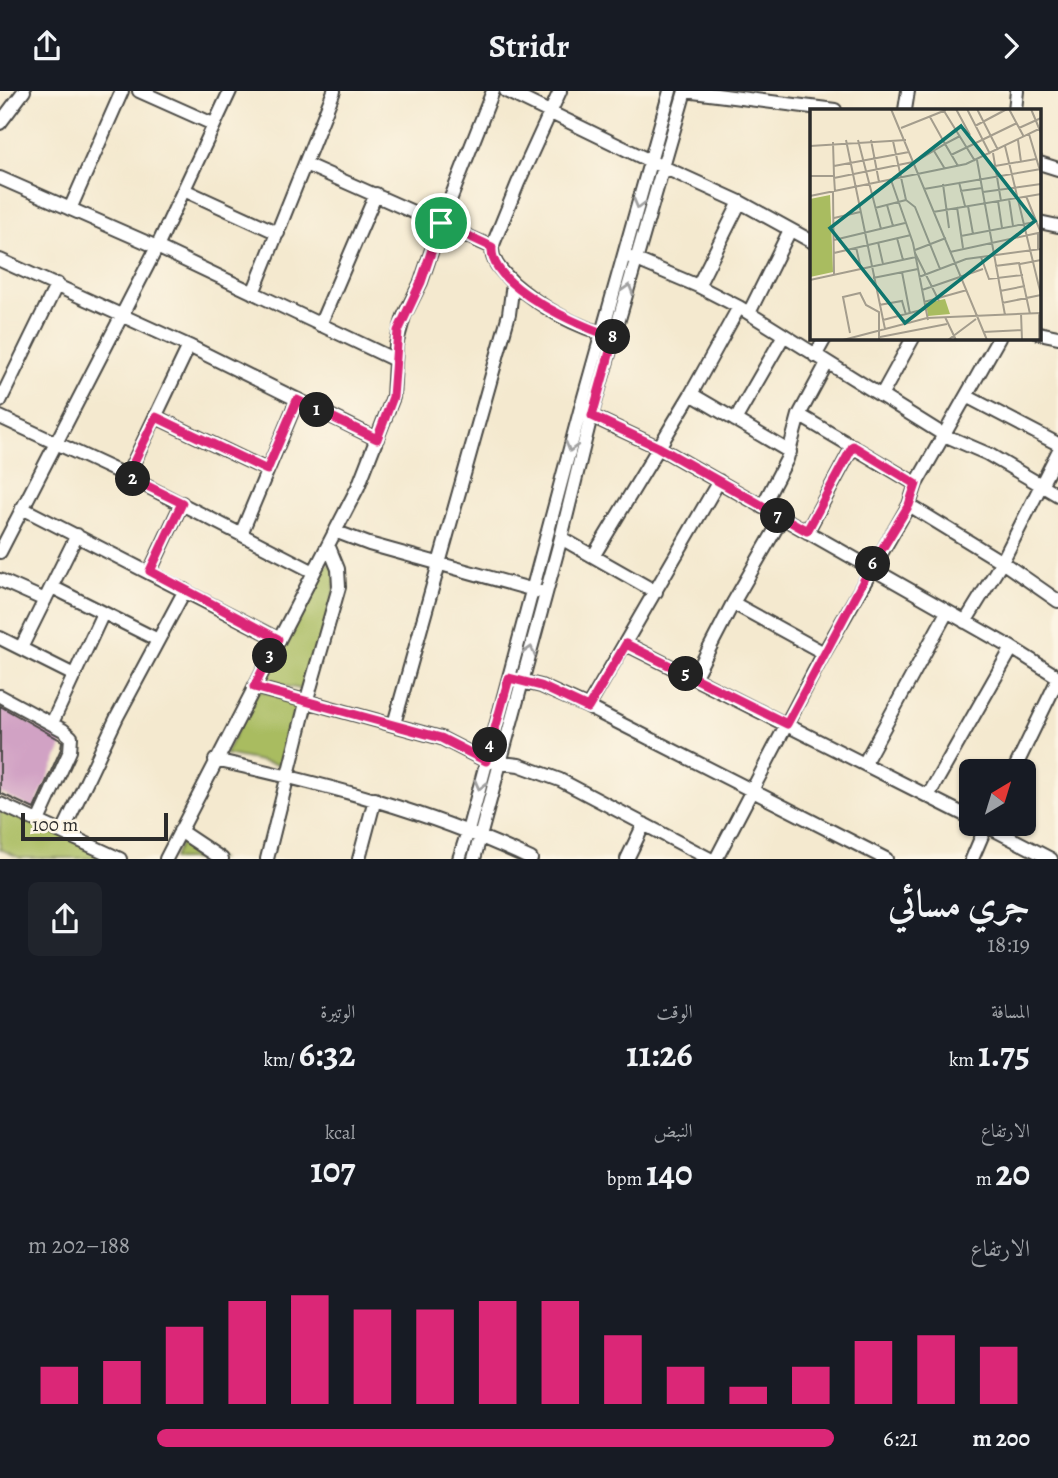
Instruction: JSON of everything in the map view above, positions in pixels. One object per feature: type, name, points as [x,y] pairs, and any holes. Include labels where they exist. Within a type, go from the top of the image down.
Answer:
[{"type":"street","points":[[0,124],[24,91]]},
{"type":"street","points":[[70,209],[122,91]]},
{"type":"street","points":[[139,91],[213,124]]},
{"type":"street","points":[[0,552],[157,247],[230,91]]},
{"type":"street","points":[[253,293],[334,91]]},
{"type":"street","points":[[166,859],[278,639],[337,531],[377,439],[393,397],[398,331],[421,282],[493,91]]},
{"type":"street","points":[[506,91],[740,202],[790,230],[810,237]]},
{"type":"street","points":[[560,91],[491,254],[513,283],[539,304],[580,326],[608,336]]},
{"type":"street","points":[[631,258],[650,161],[670,91]]},
{"type":"street","points":[[474,859],[475,833],[492,762],[586,414],[631,258],[664,166],[685,91],[820,109]]},
{"type":"street","points":[[905,109],[908,91]]},
{"type":"street","points":[[1015,109],[1017,91]]},
{"type":"street","points":[[1040,163],[1058,169]]},
{"type":"street","points":[[305,164],[492,247]]},
{"type":"street","points":[[0,177],[157,247],[395,360]]},
{"type":"street","points":[[184,190],[278,233]]},
{"type":"street","points":[[320,325],[376,194]]},
{"type":"street","points":[[698,286],[740,202]]},
{"type":"street","points":[[1040,222],[1058,226]]},
{"type":"street","points":[[594,555],[790,230]]},
{"type":"street","points":[[631,258],[698,286],[744,310],[944,435],[988,454],[1058,495]]},
{"type":"street","points":[[0,260],[189,346],[377,439]]},
{"type":"street","points":[[394,724],[509,313],[513,283]]},
{"type":"street","points":[[0,401],[57,285]]},
{"type":"street","points":[[1040,333],[1058,337]]},
{"type":"street","points":[[735,420],[784,335]]},
{"type":"street","points":[[815,356],[824,339]]},
{"type":"street","points":[[881,396],[912,339]]},
{"type":"street","points":[[254,687],[307,699],[441,738],[492,762],[519,765],[560,780],[713,859],[871,567],[909,505],[916,484],[998,339]]},
{"type":"street","points":[[127,476],[189,346]]},
{"type":"street","points":[[762,507],[790,452],[799,415],[827,363]]},
{"type":"street","points":[[691,394],[790,452]]},
{"type":"street","points":[[966,396],[1058,444]]},
{"type":"street","points":[[241,534],[297,400]]},
{"type":"street","points":[[586,414],[658,447],[719,481],[1012,648],[1058,678],[1019,759]]},
{"type":"street","points":[[540,592],[561,538],[586,414]]},
{"type":"street","points":[[799,415],[916,484]]},
{"type":"street","points":[[0,417],[58,442],[182,503],[314,572]]},
{"type":"street","points":[[156,417],[267,470]]},
{"type":"street","points":[[807,531],[853,446]]},
{"type":"street","points":[[965,622],[1002,562],[1058,452]]},
{"type":"street","points":[[588,708],[719,481]]},
{"type":"street","points":[[150,571],[182,503]]},
{"type":"street","points":[[909,505],[1002,562],[1058,601]]},
{"type":"street","points":[[22,508],[150,571],[278,639]]},
{"type":"street","points":[[694,678],[782,518]]},
{"type":"street","points":[[337,531],[369,544],[540,592]]},
{"type":"street","points":[[21,648],[76,535]]},
{"type":"street","points":[[561,538],[656,592]]},
{"type":"street","points":[[267,859],[307,699],[339,587],[338,569],[328,547]]},
{"type":"street","points":[[0,580],[45,600]]},
{"type":"street","points":[[51,587],[158,640]]},
{"type":"street","points":[[63,831],[117,717],[186,590]]},
{"type":"street","points":[[733,603],[824,653]]},
{"type":"street","points":[[864,764],[947,612]]},
{"type":"street","points":[[52,723],[103,614]]},
{"type":"street","points":[[0,638],[74,674]]},
{"type":"street","points":[[626,644],[959,812]]},
{"type":"street","points":[[928,796],[1012,648]]},
{"type":"street","points":[[515,680],[541,686],[588,708],[886,859]]},
{"type":"street","points":[[0,696],[52,723],[71,737],[72,747],[38,821]]},
{"type":"street","points":[[215,760],[375,799],[475,833],[531,859]]},
{"type":"street","points":[[359,859],[375,799]]},
{"type":"street","points":[[0,804],[120,859]]},
{"type":"street","points":[[627,859],[644,824]]},
{"type":"street","points":[[180,831],[222,859]]},
{"type":"street","points":[[459,859],[475,833]]},
{"type":"street","points":[[972,859],[981,837]]},
{"type":"street","points":[[1009,837],[1052,859],[1058,848]]},
{"type":"green space","points":[[331,563],[336,574],[334,592],[306,690],[263,682],[323,568]]},
{"type":"green space","points":[[258,690],[304,702],[285,766],[225,754]]},
{"type":"green space","points":[[0,806],[113,858],[20,858],[0,849]]},
{"type":"green space","points":[[191,841],[219,859],[173,859],[181,843]]},
{"type":"building","points":[[0,706],[62,741],[61,749],[34,809],[0,793]]},
{"type":"route","points":[[441,223],[492,247],[491,254],[496,264],[513,283],[539,304],[580,326],[614,337],[592,416],[658,447],[807,531],[853,446],[916,484],[909,505],[871,567],[787,724],[626,644],[588,708],[541,686],[509,678],[486,761],[441,738],[307,699],[254,687],[278,639],[150,571],[182,503],[127,476],[156,417],[267,470],[297,400],[377,439],[393,397],[398,331],[421,282],[441,223]]}]
